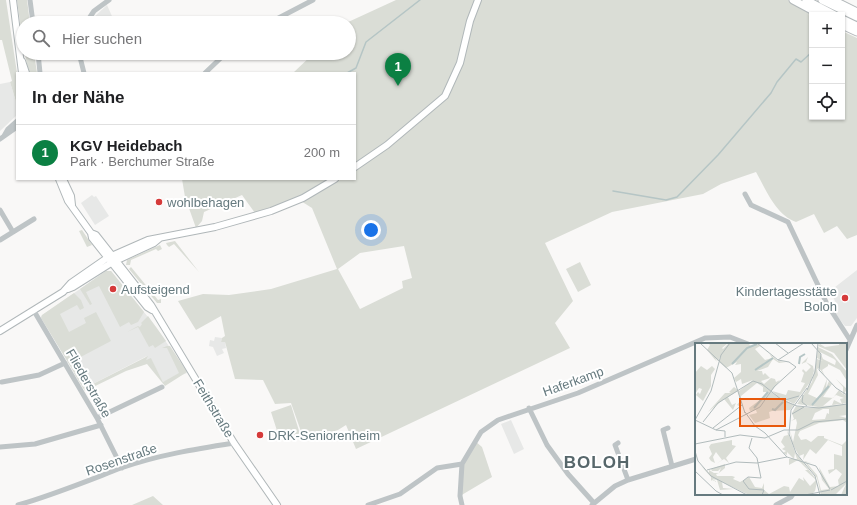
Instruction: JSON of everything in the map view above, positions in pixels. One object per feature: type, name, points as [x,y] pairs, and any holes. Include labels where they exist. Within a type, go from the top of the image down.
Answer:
[{"type":"highway","points":[[793,0],[815,12]]},
{"type":"highway","points":[[806,0],[828,12]]},
{"type":"highway","points":[[822,0],[857,17]]},
{"type":"highway","points":[[833,0],[857,12]]},
{"type":"highway","points":[[845,20],[857,26]]},
{"type":"highway","points":[[845,26],[857,32]]},
{"type":"main road","points":[[13,0],[16,22]]},
{"type":"main road","points":[[356,165],[393,141],[445,96],[460,63],[470,21],[478,0]]},
{"type":"main road","points":[[21,60],[22,72]]},
{"type":"main road","points":[[21,60],[26,72]]},
{"type":"main road","name":"Feithstraße","points":[[59,180],[68,201],[91,233],[96,235],[111,259],[151,305],[152,310],[176,345],[234,443],[277,505]]},
{"type":"main road","name":"Feithstraße","points":[[63,180],[71,196],[72,205]]},
{"type":"main road","points":[[0,330],[34,311],[66,289],[71,283],[111,259],[148,240],[215,227],[271,210],[302,198],[333,180]]},
{"type":"street","points":[[30,0],[32,16]]},
{"type":"street","points":[[91,16],[94,11],[109,0]]},
{"type":"street","points":[[282,16],[313,0]]},
{"type":"street","points":[[39,60],[40,72]]},
{"type":"street","points":[[81,60],[84,72]]},
{"type":"street","points":[[205,72],[218,60]]},
{"type":"street","points":[[2,138],[16,121]]},
{"type":"street","points":[[2,138],[16,128]]},
{"type":"street","points":[[745,194],[752,205],[788,222],[826,304],[850,340]]},
{"type":"street","points":[[0,210],[13,232]]},
{"type":"street","points":[[0,240],[34,219]]},
{"type":"street","name":"Fliederstraße","points":[[34,311],[101,425],[122,468]]},
{"type":"street","points":[[847,348],[857,325]]},
{"type":"street","name":"Haferkamp","points":[[462,505],[460,496],[462,464],[481,432],[498,420],[529,408],[578,393],[705,338],[730,337],[745,343]]},
{"type":"street","points":[[2,382],[39,375],[65,363]]},
{"type":"street","points":[[97,418],[162,387]]},
{"type":"street","points":[[529,408],[547,445],[568,474],[593,504],[615,486],[628,480],[695,459]]},
{"type":"street","points":[[0,447],[35,444],[101,425]]},
{"type":"street","points":[[664,430],[672,466]]},
{"type":"street","name":"Rosenstraße","points":[[18,505],[48,496],[122,468],[182,451],[234,443]]},
{"type":"street","points":[[616,445],[628,480]]},
{"type":"street","points":[[368,505],[400,494],[437,468],[462,464]]},
{"type":"street","points":[[776,505],[792,495]]},
{"type":"shaded area","points":[[0,0],[6,0],[17,72],[16,102],[10,82],[12,81],[2,40],[0,40]]},
{"type":"shaded area","points":[[17,0],[27,0],[29,16],[19,16]]},
{"type":"shaded area","points":[[396,0],[788,0],[809,13],[809,120],[845,120],[845,32],[857,38],[857,235],[847,239],[837,226],[824,233],[814,214],[796,222],[789,219],[772,201],[756,172],[721,184],[703,194],[612,212],[545,243],[573,301],[555,323],[570,348],[356,449],[346,425],[338,430],[304,440],[291,403],[275,404],[263,380],[235,379],[225,342],[221,342],[222,338],[225,336],[221,316],[196,330],[178,301],[203,294],[229,295],[271,289],[337,269],[312,208],[296,198],[255,213],[242,195],[204,212],[202,221],[196,228],[185,197],[182,180],[356,180],[356,72],[294,72],[307,60],[356,60],[356,18]],"holes":[[[404,246],[412,278],[402,281],[403,288],[360,309],[338,269],[360,253]]]},
{"type":"shaded area","points":[[107,5],[112,16],[95,16]]},
{"type":"shaded area","points":[[26,60],[35,60],[37,72],[28,72]]},
{"type":"shaded area","points":[[10,82],[16,102],[16,116],[0,131],[0,84]]},
{"type":"shaded area","points":[[92,195],[94,197],[96,196],[109,216],[95,225],[81,203]]},
{"type":"shaded area","points":[[82,230],[92,245],[87,247],[79,231]]},
{"type":"shaded area","points":[[175,241],[199,272],[174,244],[169,247],[166,243]]},
{"type":"shaded area","points":[[160,245],[162,249],[158,251],[156,249],[131,260],[130,265],[126,265],[127,260]]},
{"type":"shaded area","points":[[580,262],[591,285],[578,292],[566,269]]},
{"type":"shaded area","points":[[131,267],[158,300],[161,299],[161,303],[157,303],[129,269]]},
{"type":"shaded area","name":"Kindertagesstätte Boloh","points":[[857,270],[857,318],[851,326],[845,326],[836,315],[834,308],[837,305],[830,291]]},
{"type":"shaded area","points":[[106,271],[111,271],[156,327],[187,373],[163,382],[151,359],[146,360],[145,358],[147,356],[83,389],[41,316]]},
{"type":"shaded area","points":[[106,271],[111,271],[144,312],[138,322],[131,325],[129,322],[120,327],[99,286],[86,292],[92,304],[90,305],[80,289]]},
{"type":"shaded area","points":[[74,293],[81,300],[84,308],[80,310],[77,305],[60,314],[69,332],[86,323],[84,318],[96,312],[111,341],[73,361],[77,370],[74,372],[41,318],[42,315]]},
{"type":"shaded area","points":[[148,316],[166,341],[155,348],[153,345],[149,347],[138,327],[127,332],[138,326],[140,327],[142,324],[141,323]]},
{"type":"shaded area","points":[[215,337],[222,338],[221,342],[225,341],[226,348],[222,349],[224,353],[217,356],[213,347],[209,346],[210,340],[214,341]]},
{"type":"shaded area","points":[[170,346],[187,372],[165,386],[147,364],[126,371],[85,391],[74,373],[78,371],[87,387],[148,356],[146,360],[151,358],[163,382],[179,373],[167,348],[162,348]]},
{"type":"shaded area","points":[[291,405],[300,434],[280,440],[271,412]]},
{"type":"shaded area","points":[[511,420],[524,449],[514,454],[501,424]]},
{"type":"shaded area","points":[[475,441],[482,447],[492,477],[460,496],[462,464]]},
{"type":"shaded area","points":[[153,496],[163,505],[132,505]]},
{"type":"waterway","points":[[349,72],[356,68],[366,42],[420,0]]},
{"type":"waterway","points":[[613,191],[666,200],[677,197],[718,155],[771,93],[777,82],[796,59],[801,62],[809,55]]},
{"type":"place","name":"KGV Heidebach","points":[[398,86]]},
{"type":"place","name":"wohlbehagen","points":[[159,202]]},
{"type":"place","name":"Aufsteigend","points":[[113,289]]},
{"type":"place","name":"Kindertagesstätte Boloh","points":[[845,298]]},
{"type":"place","name":"DRK-Seniorenheim","points":[[260,435]]},
{"type":"district","name":"BOLOH","points":[[597,462]]}]
